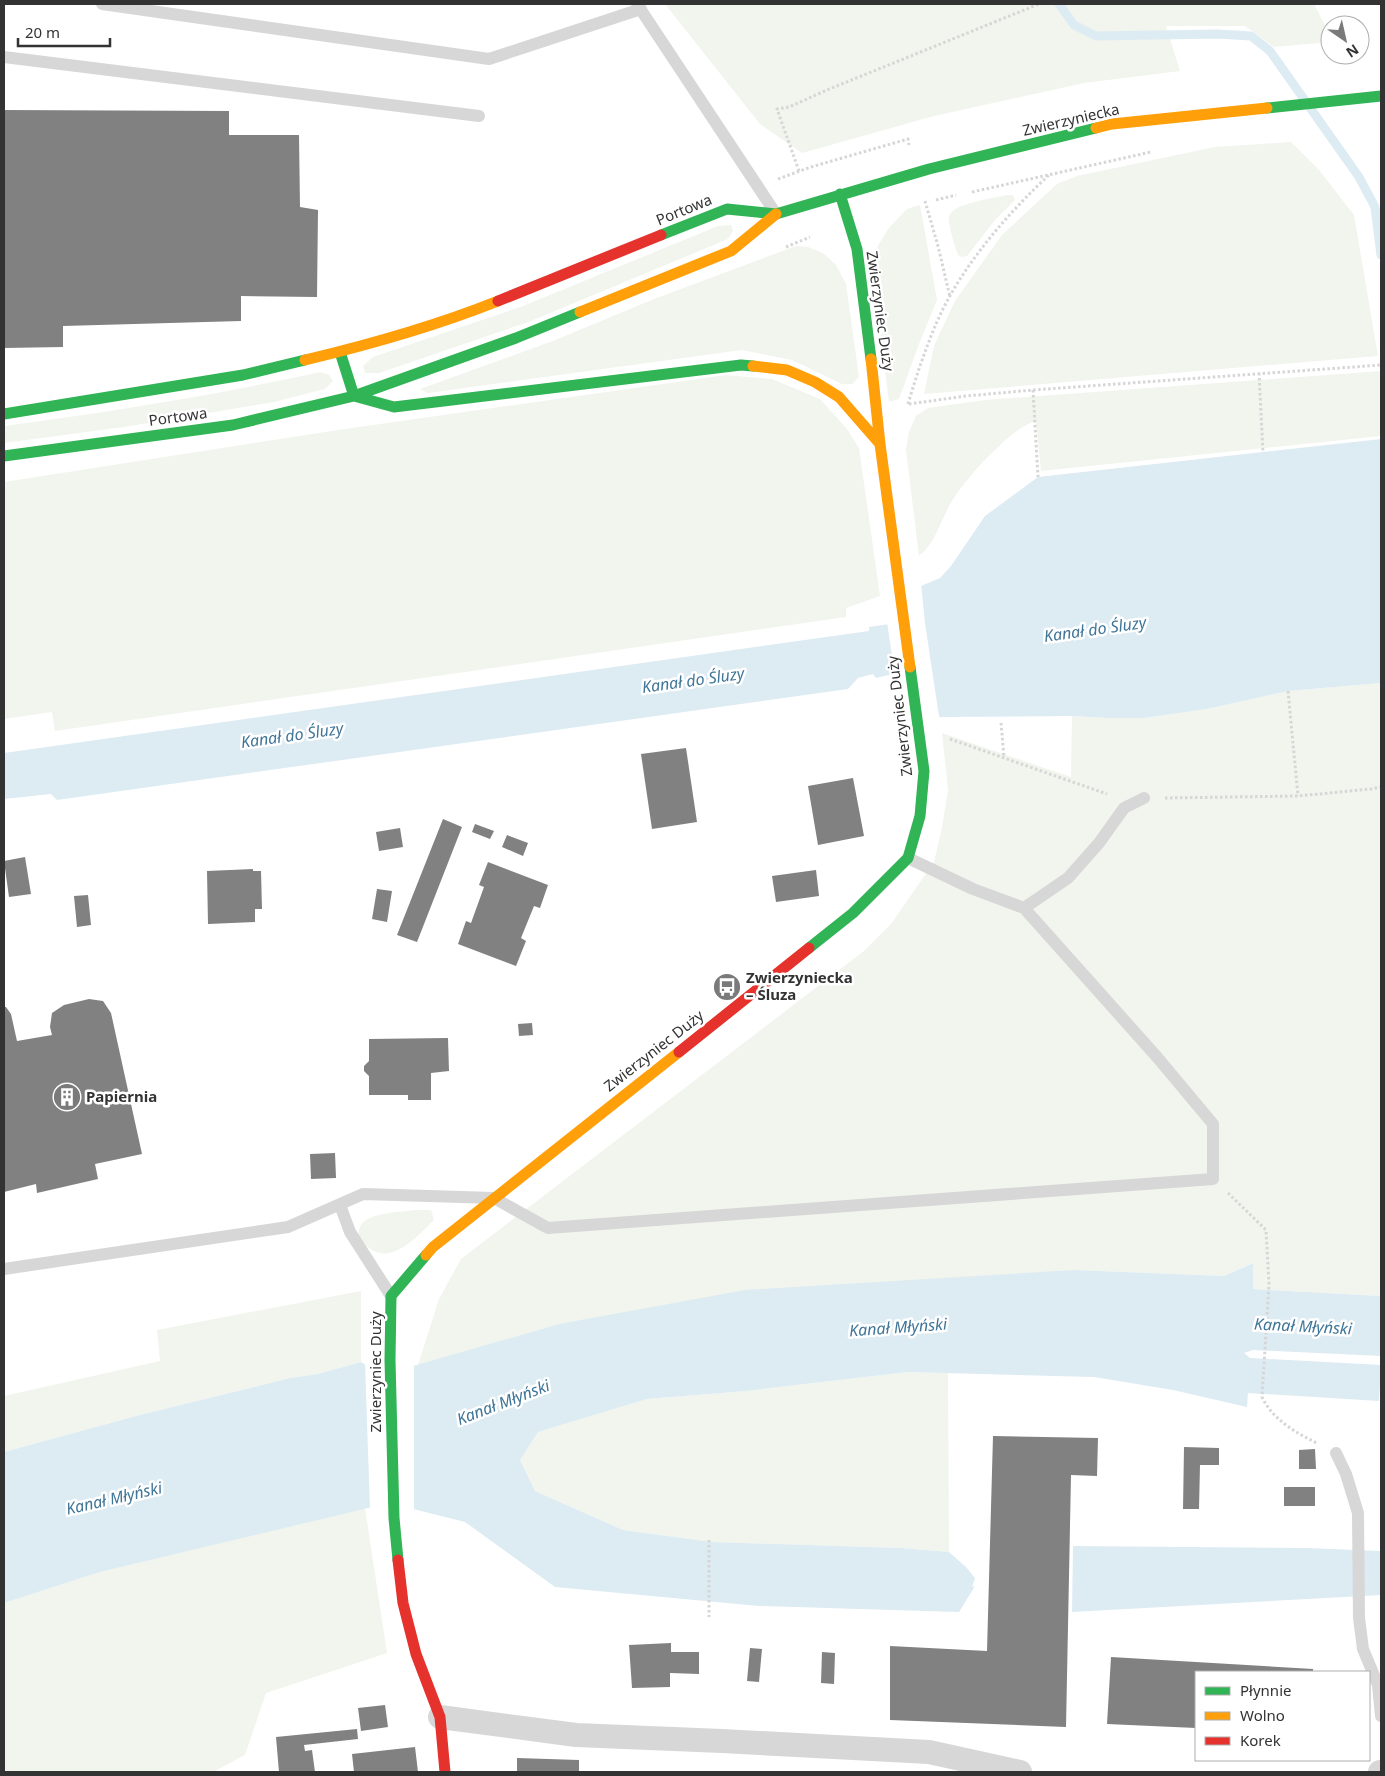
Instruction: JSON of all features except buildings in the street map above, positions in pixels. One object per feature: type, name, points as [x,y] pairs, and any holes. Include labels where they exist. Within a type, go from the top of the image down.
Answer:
[{"type":"street","name":"Zwierzyniecka","points":[[776,214],[929,169],[1112,124],[1381,96]]},
{"type":"street","name":"Zwierzyniec Duży","points":[[445,1772],[440,1716],[416,1654],[403,1603],[394,1518],[390,1360],[391,1296],[433,1246],[853,913],[908,858],[920,816],[924,771],[880,444],[877,404],[857,249],[840,194]]},
{"type":"street","name":"Portowa","points":[[4,414],[243,375],[340,352],[471,312],[727,209],[776,214]]},
{"type":"street","name":"Portowa","points":[[4,456],[233,425],[354,396],[516,338],[731,251],[776,214]]},
{"type":"street","points":[[340,352],[354,396],[394,407],[741,365],[787,370],[815,382],[838,397],[880,444]]},
{"type":"street","points":[[440,1716],[576,1735],[929,1752],[1020,1772]]},
{"type":"lane","points":[[102,4],[489,59],[639,6],[776,214]]},
{"type":"lane","points":[[4,57],[480,116]]},
{"type":"lane","points":[[1024,908],[1068,878],[1098,843],[1124,808],[1144,798]]},
{"type":"lane","points":[[4,1269],[288,1227],[363,1194],[494,1198],[548,1228],[1213,1179],[1213,1124],[1157,1057],[1024,908],[973,889],[908,858]]},
{"type":"lane","points":[[340,1205],[350,1232],[391,1296]]},
{"type":"lane","points":[[1336,1453],[1346,1474],[1358,1513],[1359,1618],[1363,1649],[1378,1685],[1381,1716]]},
{"type":"path","points":[[799,171],[777,109],[789,107],[1039,4]]},
{"type":"path","points":[[967,193],[1155,151]]},
{"type":"path","points":[[1050,174],[1026,197],[988,242],[950,297],[936,324],[916,376],[908,404],[1033,390],[1380,365]]},
{"type":"path","points":[[950,297],[925,200],[938,200],[957,195]]},
{"type":"path","points":[[1259,373],[1262,453]]},
{"type":"path","points":[[1033,390],[1038,477]]},
{"type":"path","points":[[1288,691],[1298,796]]},
{"type":"path","points":[[1001,723],[1004,757]]},
{"type":"path","points":[[947,738],[1107,794],[1144,798],[1298,796],[1381,787]]},
{"type":"path","points":[[1213,1179],[1266,1230],[1269,1284],[1262,1397],[1266,1406],[1303,1437],[1336,1453]]},
{"type":"path","points":[[709,1540],[709,1617]]},
{"type":"shaded area","points":[[665,4],[1314,4],[1320,16],[1320,43],[1274,47],[1245,26],[1166,26],[1180,71],[1084,83],[934,116],[802,153],[760,124]]},
{"type":"shaded area","points":[[1291,142],[1319,170],[1354,215],[1378,356],[924,394],[934,346],[955,301],[1002,235],[1057,184],[1077,176],[1215,147]]},
{"type":"shaded area","points":[[1013,195],[1015,200],[995,220],[967,256],[962,257],[958,255],[950,225],[949,217],[952,212],[965,205]]},
{"type":"shaded area","points":[[920,205],[937,300],[899,399],[889,402],[875,291],[873,254],[888,229],[907,209]]},
{"type":"shaded area","points":[[731,225],[733,231],[728,239],[531,321],[379,373],[365,373],[363,366],[373,357],[523,306],[718,226]]},
{"type":"shaded area","points":[[796,246],[808,247],[823,253],[836,265],[846,284],[859,377],[852,384],[842,384],[792,360],[742,350],[428,393],[420,389],[553,341],[654,299]]},
{"type":"shaded area","points":[[1381,371],[1381,436],[1041,471],[1036,421],[1026,425],[1003,442],[960,489],[935,537],[919,556],[906,450],[909,432],[916,416],[928,408],[985,400]]},
{"type":"shaded area","points":[[321,372],[329,375],[333,381],[325,389],[274,402],[124,427],[4,443],[4,426],[163,402]]},
{"type":"shaded area","points":[[726,375],[772,379],[820,399],[847,429],[859,448],[880,596],[846,608],[846,617],[55,731],[52,712],[4,719],[4,482],[338,430]]},
{"type":"shaded area","points":[[1381,683],[1381,1296],[1253,1289],[1252,1263],[1224,1276],[1074,1270],[559,1324],[418,1365],[439,1299],[461,1259],[864,951],[891,924],[934,862],[948,790],[942,733],[1071,777],[1072,716],[1144,718],[1207,709],[1288,691]]},
{"type":"shaded area","points":[[416,1210],[431,1210],[434,1220],[404,1247],[395,1251],[377,1252],[367,1246],[358,1235],[360,1227],[369,1218]]},
{"type":"shaded area","points":[[361,1291],[361,1362],[318,1374],[290,1378],[136,1416],[4,1452],[4,1396],[160,1361],[157,1330]]},
{"type":"shaded area","points":[[908,1372],[948,1373],[949,1552],[901,1548],[712,1542],[623,1530],[535,1491],[520,1460],[538,1432],[647,1399],[746,1391]]},
{"type":"shaded area","points":[[365,1508],[387,1653],[266,1693],[245,1755],[213,1772],[4,1772],[4,1603],[100,1572]]},
{"type":"water","name":"Kanał do Śluzy","points":[[1381,439],[1381,683],[1288,691],[1207,709],[1144,718],[1072,716],[939,717],[931,665],[876,678],[873,674],[858,678],[848,689],[57,800],[51,794],[4,799],[4,753],[869,631],[869,627],[924,619],[921,586],[940,578],[951,566],[985,516],[1038,477]]},
{"type":"water","name":"Kanał Młyński","points":[[1253,1263],[1253,1289],[1381,1296],[1381,1356],[1253,1350],[1244,1353],[1250,1358],[1381,1365],[1379,1401],[1248,1393],[1247,1407],[1173,1390],[1094,1377],[908,1372],[746,1391],[647,1399],[538,1432],[520,1460],[535,1491],[623,1530],[712,1542],[901,1548],[949,1552],[975,1578],[972,1587],[975,1586],[959,1612],[759,1606],[555,1587],[465,1522],[389,1503],[100,1572],[4,1603],[4,1452],[136,1416],[290,1378],[318,1374],[361,1362],[382,1375],[559,1324],[745,1290],[1074,1270],[1224,1276]]},
{"type":"water","points":[[1073,1546],[1306,1548],[1381,1551],[1381,1595],[1072,1612]]},
{"type":"pier","points":[[921,583],[939,717],[937,717],[929,668],[895,676],[887,622],[922,617],[919,586]]},
{"type":"pier","points":[[365,1362],[383,1373],[414,1363],[414,1512],[389,1506],[370,1510]]},
{"type":"waterway","points":[[1059,4],[1074,25],[1096,36],[1218,34],[1251,36],[1270,51],[1359,177],[1375,207],[1381,255]]},
{"type":"traffic: fast","points":[[1267,108],[1381,96]]},
{"type":"traffic: fast","points":[[661,235],[727,209],[776,214],[929,169],[1096,128]]},
{"type":"traffic: fast","points":[[840,194],[857,249],[871,359]]},
{"type":"traffic: fast","points":[[4,456],[233,425],[354,396],[516,338],[580,312]]},
{"type":"traffic: fast","points":[[340,352],[354,396],[394,407],[741,365],[753,366]]},
{"type":"traffic: fast","points":[[4,414],[243,375],[305,360]]},
{"type":"traffic: fast","points":[[809,948],[853,913],[908,858],[920,816],[924,771],[910,667]]},
{"type":"traffic: fast","points":[[398,1560],[394,1518],[390,1360],[391,1296],[426,1255]]},
{"type":"traffic: slow","points":[[1096,128],[1112,124],[1267,108]]},
{"type":"traffic: slow","points":[[580,312],[731,251],[776,214]]},
{"type":"traffic: slow","points":[[305,360],[403,334],[498,301]]},
{"type":"traffic: slow","points":[[871,359],[880,444],[910,667]]},
{"type":"traffic: slow","points":[[753,366],[787,370],[815,382],[839,397],[880,444]]},
{"type":"traffic: slow","points":[[426,1255],[433,1247],[679,1052]]},
{"type":"traffic: jam","points":[[498,301],[661,235]]},
{"type":"traffic: jam","points":[[679,1052],[809,948]]},
{"type":"traffic: jam","points":[[398,1560],[403,1603],[416,1654],[440,1717],[445,1772]]},
{"type":"place","name":"Zwierzyniecka – Śluza","points":[[727,987]]},
{"type":"place","name":"Papiernia","points":[[67,1097]]}]
